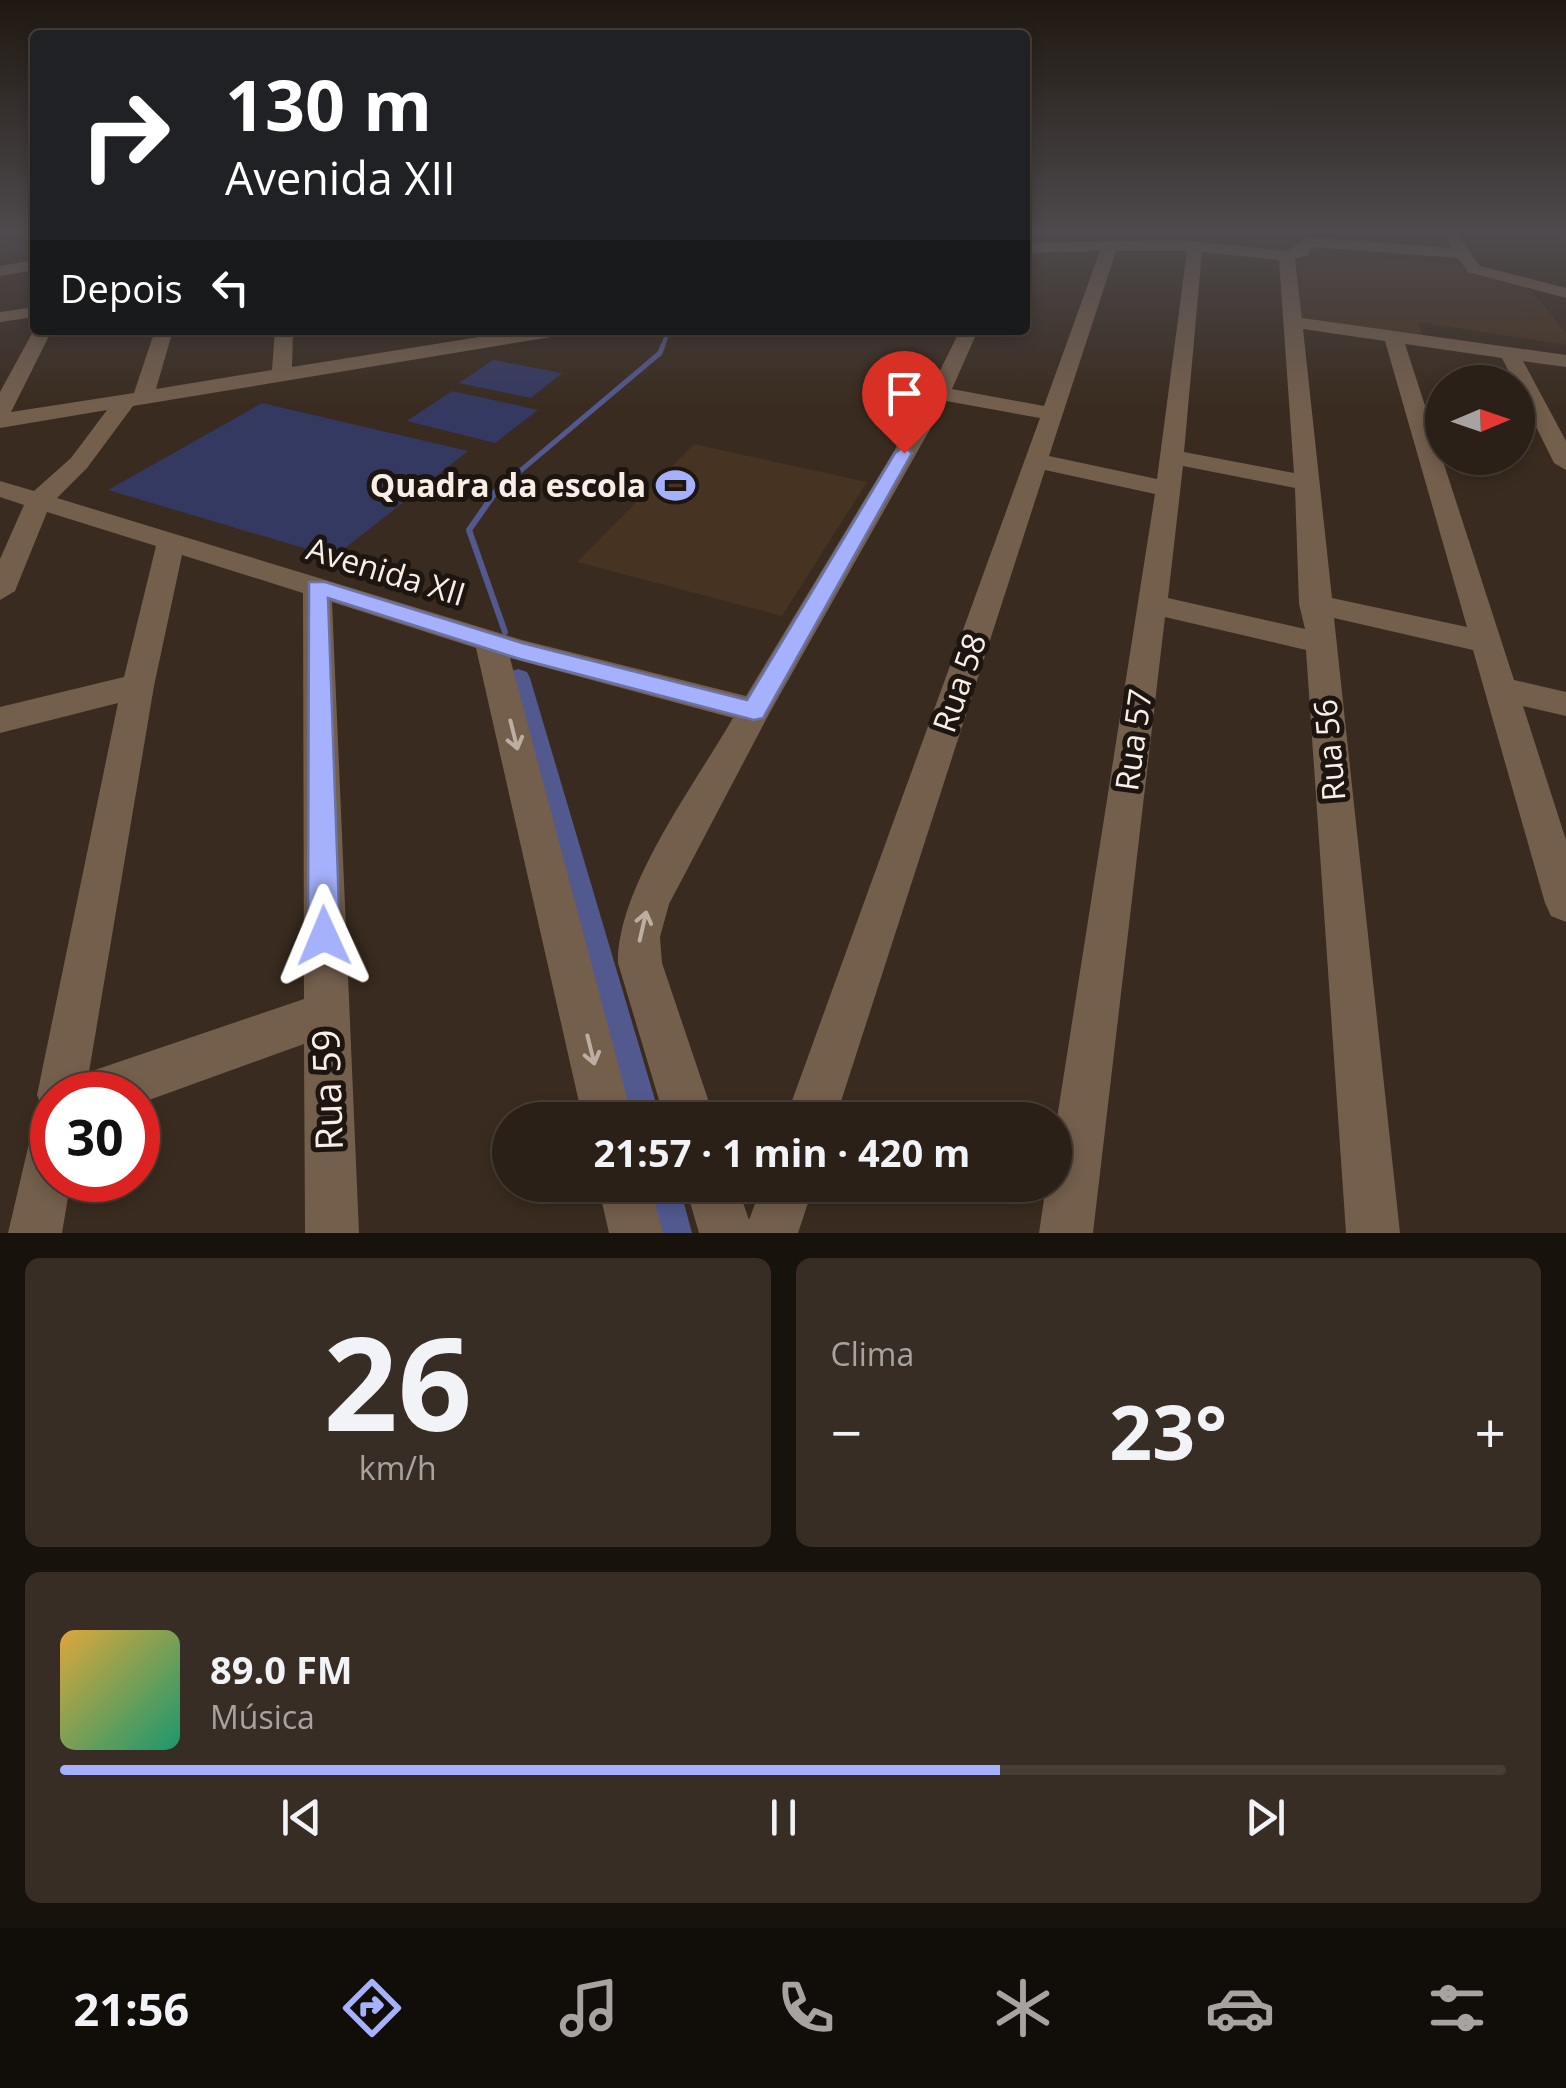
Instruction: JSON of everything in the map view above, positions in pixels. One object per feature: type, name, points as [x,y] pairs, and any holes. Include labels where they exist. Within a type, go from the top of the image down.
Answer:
[{"type":"street","name":"Rua 58","points":[[816,1102],[1095,292]]},
{"type":"street","name":"Rua 57","points":[[1066,1233],[1153,604],[1190,292]]},
{"type":"street","name":"Rua 56","points":[[1293,292],[1291,322],[1314,604],[1321,644],[1374,1233]]},
{"type":"street","points":[[0,317],[30,313]]},
{"type":"street","points":[[1291,322],[1566,361]]},
{"type":"street","points":[[0,413],[40,335]]},
{"type":"street","points":[[0,591],[38,502],[135,398],[162,335]]},
{"type":"street","points":[[282,374],[284,335]]},
{"type":"street","points":[[401,335],[404,355]]},
{"type":"street","points":[[0,420],[511,335]]},
{"type":"street","points":[[684,1102],[640,963],[639,937],[650,900],[754,711],[940,393],[967,335]]},
{"type":"street","points":[[1394,337],[1566,902]]},
{"type":"street","points":[[1509,353],[1566,463]]},
{"type":"street","points":[[940,393],[1053,414]]},
{"type":"street","points":[[1036,461],[1304,482]]},
{"type":"street","name":"Avenida XII","points":[[0,489],[490,640],[754,711]]},
{"type":"street","points":[[65,1072],[138,686],[171,541]]},
{"type":"street","name":"Rua 59","points":[[317,587],[332,1233]]},
{"type":"street","points":[[1153,604],[1321,644]]},
{"type":"street","points":[[1314,604],[1485,642]]},
{"type":"street","points":[[490,640],[604,1102]]},
{"type":"street","points":[[0,720],[138,686]]},
{"type":"street","points":[[1501,690],[1566,704]]},
{"type":"street","points":[[159,1072],[326,1014]]},
{"type":"street","points":[[35,1233],[41,1202]]},
{"type":"street","points":[[628,1202],[636,1233]]},
{"type":"street","points":[[716,1202],[726,1233]]},
{"type":"street","points":[[771,1233],[782,1202]]},
{"type":"shaded area","points":[[1299,292],[1532,292],[1566,333],[1566,345],[1418,322],[1424,339],[1303,321]]},
{"type":"shaded area","points":[[493,360],[562,373],[531,398],[459,383]]},
{"type":"shaded area","points":[[452,391],[538,410],[495,443],[407,421]]},
{"type":"shaded area","points":[[262,403],[468,451],[334,557],[108,490]]},
{"type":"shaded area","points":[[694,444],[867,482],[782,616],[577,562]]},
{"type":"waterway","points":[[662,348],[667,335]]},
{"type":"waterway","points":[[496,491],[660,353],[663,345]]},
{"type":"waterway","points":[[496,491],[469,530],[505,632]]},
{"type":"waterway","points":[[518,678],[637,1102]]},
{"type":"waterway","points":[[664,1202],[672,1233]]},
{"type":"place","name":"Quadra da escola","points":[[676,486]]},
{"type":"route","points":[[324,936],[317,587],[520,650],[754,711],[904,453]]}]
